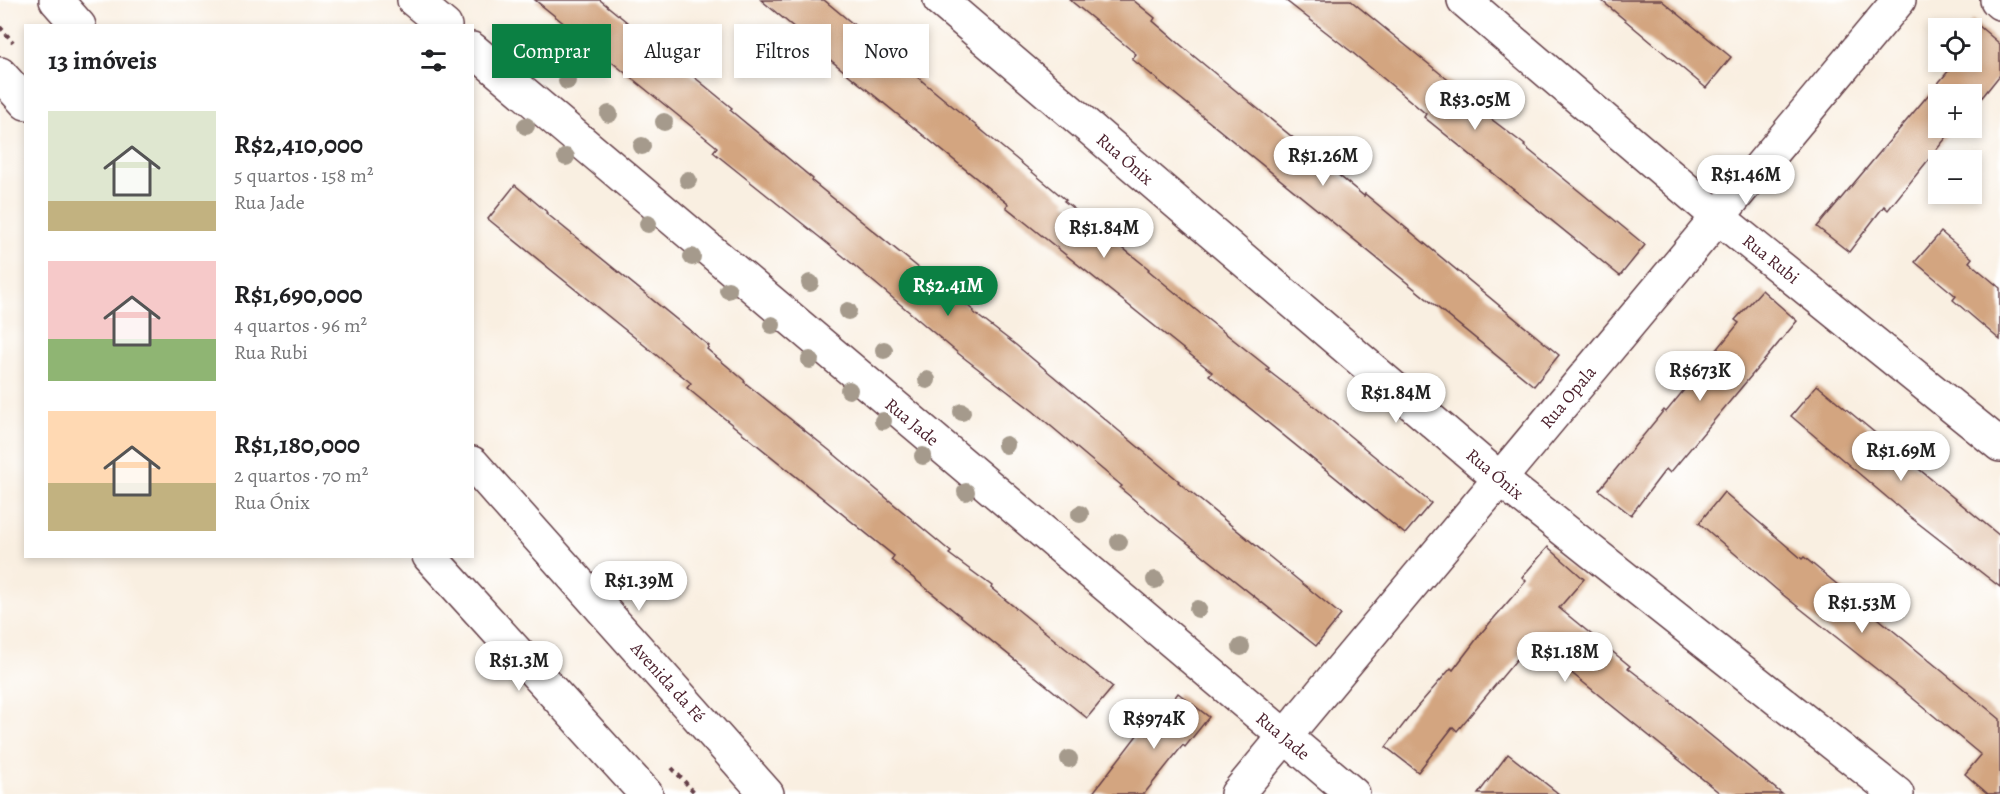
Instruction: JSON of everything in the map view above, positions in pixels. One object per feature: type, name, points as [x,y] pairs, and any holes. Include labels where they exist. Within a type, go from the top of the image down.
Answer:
[{"type":"street","points":[[56,0],[77,24]]},
{"type":"street","name":"Rua Ónix","points":[[940,0],[1500,479],[1897,794]]},
{"type":"street","name":"Rua Rubi","points":[[1464,0],[1718,217],[2000,445]]},
{"type":"street","name":"Rua Opala","points":[[1237,794],[1899,0]]},
{"type":"street","name":"Rua Jade","points":[[474,51],[1353,794]]},
{"type":"street","points":[[0,74],[24,101]]},
{"type":"street","name":"Avenida da Fé","points":[[474,466],[767,794]]},
{"type":"street","points":[[431,558],[646,794]]},
{"type":"building","points":[[535,0],[600,0],[629,24],[623,24],[623,71],[611,61],[611,24],[565,24]]},
{"type":"building","points":[[761,0],[824,0],[853,24],[843,24],[843,70],[831,60],[831,24],[790,24]]},
{"type":"building","points":[[1070,0],[1133,0],[1190,53],[1559,355],[1534,386],[1132,59],[1136,54]]},
{"type":"building","points":[[1285,0],[1350,0],[1447,79],[1483,110],[1482,112],[1645,245],[1620,276],[1424,117],[1426,114],[1353,53]]},
{"type":"building","points":[[1601,0],[1661,0],[1731,57],[1706,88]]},
{"type":"building","points":[[1982,28],[2000,44],[2000,75],[1982,97],[1982,84],[1937,84],[1948,72],[1982,72]]},
{"type":"building","points":[[632,78],[695,78],[813,179],[812,181],[1016,345],[1178,482],[1341,615],[1316,646],[1120,488],[1122,486],[1033,411],[959,354],[843,256],[713,152],[717,147]]},
{"type":"building","points":[[853,78],[918,78],[1066,200],[1064,201],[1269,368],[1267,370],[1431,503],[1405,534],[1209,375],[1212,372],[1006,207],[1008,204]]},
{"type":"building","points":[[1928,95],[1928,138],[1946,138],[1936,150],[1928,150],[1928,160],[1888,210],[1884,206],[1849,252],[1817,227]]},
{"type":"building","points":[[515,185],[709,346],[707,349],[744,382],[951,552],[949,554],[992,586],[991,588],[1113,687],[1087,718],[891,560],[894,556],[687,388],[691,383],[488,219]]},
{"type":"building","points":[[1941,232],[1972,258],[1969,262],[2000,288],[2000,340],[1953,300],[1956,296],[1915,262]]},
{"type":"building","points":[[1762,290],[1797,321],[1670,473],[1666,469],[1631,515],[1599,490],[1739,323],[1735,320]]},
{"type":"building","points":[[1817,385],[2000,536],[2000,587],[1909,516],[1791,416]]},
{"type":"building","points":[[1724,492],[1802,559],[1804,557],[2000,719],[2000,794],[1988,794],[1965,774],[1981,755],[1777,590],[1699,523]]},
{"type":"building","points":[[1548,547],[1584,579],[1559,608],[1630,666],[1628,668],[1782,794],[1721,794],[1532,641],[1457,731],[1453,727],[1418,772],[1386,747],[1417,707],[1451,668],[1453,670],[1526,581],[1522,577]]},
{"type":"building","points":[[1178,693],[1209,717],[1185,747],[1183,745],[1144,794],[1092,794],[1141,730],[1147,735]]},
{"type":"building","points":[[1508,754],[1559,794],[1478,794]]}]
